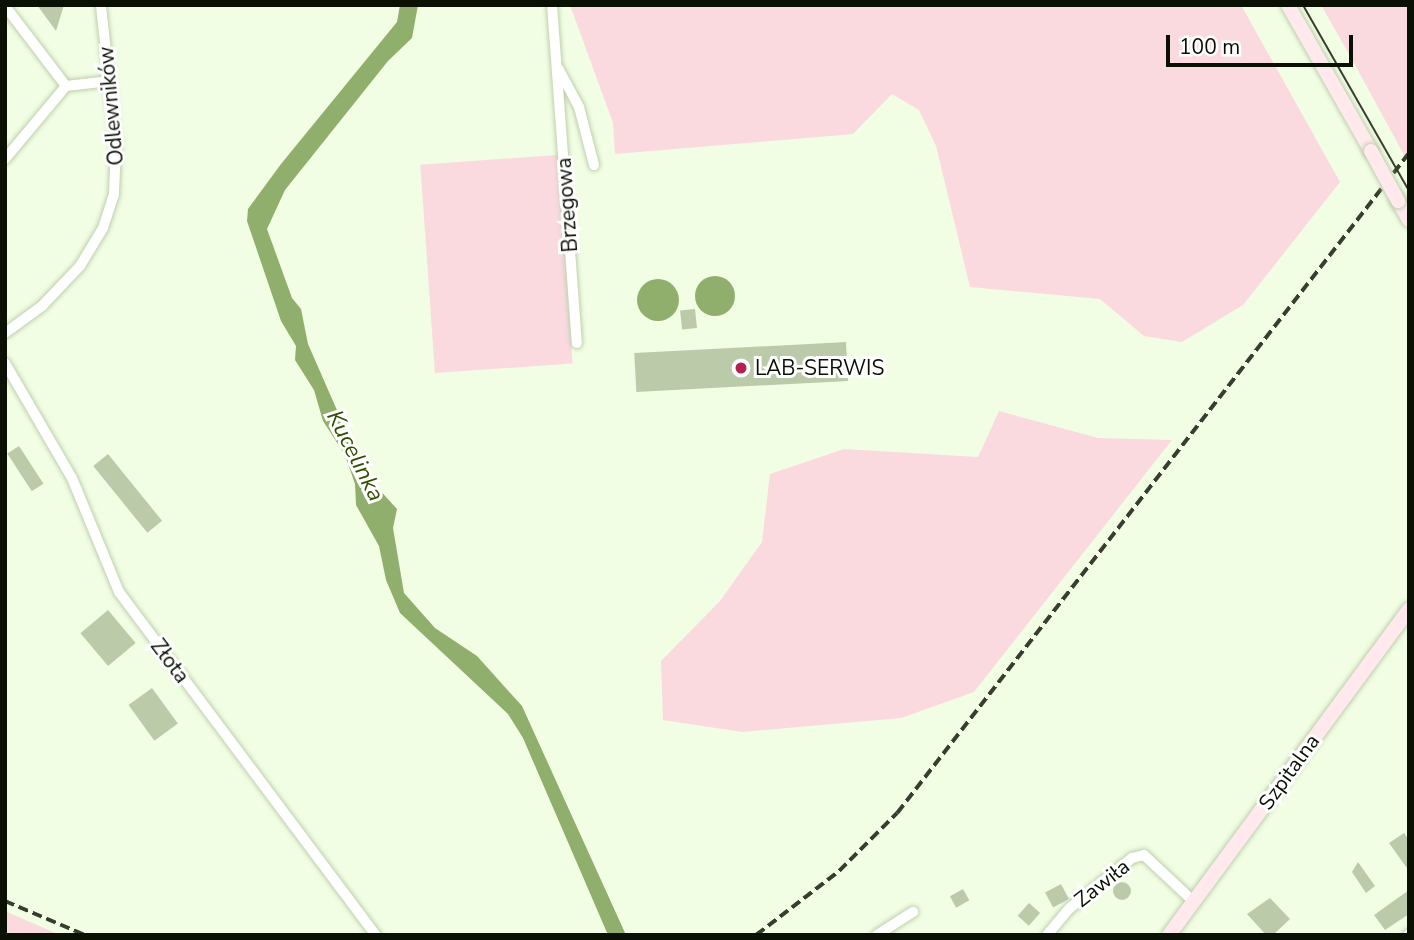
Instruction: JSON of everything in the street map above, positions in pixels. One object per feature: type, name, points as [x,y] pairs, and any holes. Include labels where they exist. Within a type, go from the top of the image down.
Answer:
[{"type":"street","name":"Odlewników","points":[[5,333],[42,306],[80,266],[103,228],[117,177],[101,5]]},
{"type":"street","name":"Brzegowa","points":[[552,5],[577,342]]},
{"type":"street","points":[[1288,5],[1409,220]]},
{"type":"street","points":[[5,6],[66,86]]},
{"type":"street","name":"Brzegowa","points":[[557,68],[579,107],[594,164]]},
{"type":"street","points":[[5,159],[66,86],[110,81]]},
{"type":"street","name":"Złota","points":[[5,363],[72,478],[118,592],[376,935]]},
{"type":"street","name":"Szpitalna","points":[[1169,935],[1409,609]]},
{"type":"street","name":"Zawiła","points":[[1047,935],[1070,908],[1132,858],[1144,855],[1193,901]]},
{"type":"street","points":[[877,935],[913,912]]},
{"type":"shaded area","points":[[570,5],[1241,5],[1340,182],[1243,305],[1182,342],[1144,336],[1100,299],[970,287],[936,146],[919,110],[892,94],[853,134],[615,154],[613,123]]},
{"type":"shaded area","points":[[1321,5],[1409,5],[1409,164],[1349,54]]},
{"type":"shaded area","points":[[558,155],[573,363],[435,373],[420,165]]},
{"type":"shaded area","points":[[999,411],[1098,438],[1172,440],[974,692],[901,718],[742,732],[663,720],[661,661],[720,601],[762,542],[770,474],[844,449],[978,457]]},
{"type":"shaded area","points":[[5,911],[60,935],[5,935]]},
{"type":"water","name":"Kucelinka","points":[[400,5],[418,5],[412,38],[388,61],[285,190],[267,229],[292,298],[301,309],[308,344],[354,449],[376,486],[397,509],[393,528],[404,593],[435,628],[477,656],[522,706],[626,935],[608,935],[523,738],[508,714],[400,613],[386,580],[379,546],[356,505],[355,484],[345,455],[323,421],[314,390],[295,360],[296,346],[281,321],[247,221],[248,209],[281,164],[397,22]]},
{"type":"water","points":[[715,276],[729,282],[735,296],[729,310],[715,316],[701,310],[695,296],[701,282]]},
{"type":"water","points":[[658,279],[673,285],[679,300],[673,315],[658,321],[643,315],[637,300],[643,285]]},
{"type":"building","points":[[37,5],[64,5],[56,31]]},
{"type":"building","points":[[695,309],[697,328],[682,329],[680,311]]},
{"type":"building","name":"LAB-SERWIS","points":[[846,342],[848,381],[636,392],[634,353]]},
{"type":"building","points":[[19,446],[44,484],[32,491],[7,454]]},
{"type":"building","points":[[108,454],[162,521],[147,533],[93,466]]},
{"type":"building","points":[[108,610],[136,643],[108,666],[80,633]]},
{"type":"building","points":[[152,688],[178,724],[154,741],[129,705]]},
{"type":"building","points":[[1404,833],[1409,840],[1409,871],[1389,843]]},
{"type":"building","points":[[1358,862],[1375,886],[1366,893],[1352,872]]},
{"type":"building","points":[[1122,882],[1128,885],[1131,891],[1128,897],[1122,900],[1116,897],[1113,891],[1116,885]]},
{"type":"building","points":[[1061,884],[1069,899],[1053,907],[1045,892]]},
{"type":"building","points":[[963,889],[969,900],[956,908],[950,896]]},
{"type":"building","points":[[1409,890],[1409,914],[1385,930],[1374,915]]},
{"type":"building","points":[[1270,898],[1290,919],[1273,935],[1266,935],[1247,914]]},
{"type":"building","points":[[1029,903],[1040,913],[1029,926],[1018,916]]},
{"type":"tram line","points":[[1303,5],[1409,191]]},
{"type":"railway","points":[[756,935],[839,871],[897,813],[1409,153]]},
{"type":"railway","points":[[5,901],[85,935]]},
{"type":"place","name":"LAB-SERWIS","points":[[741,368]]}]
